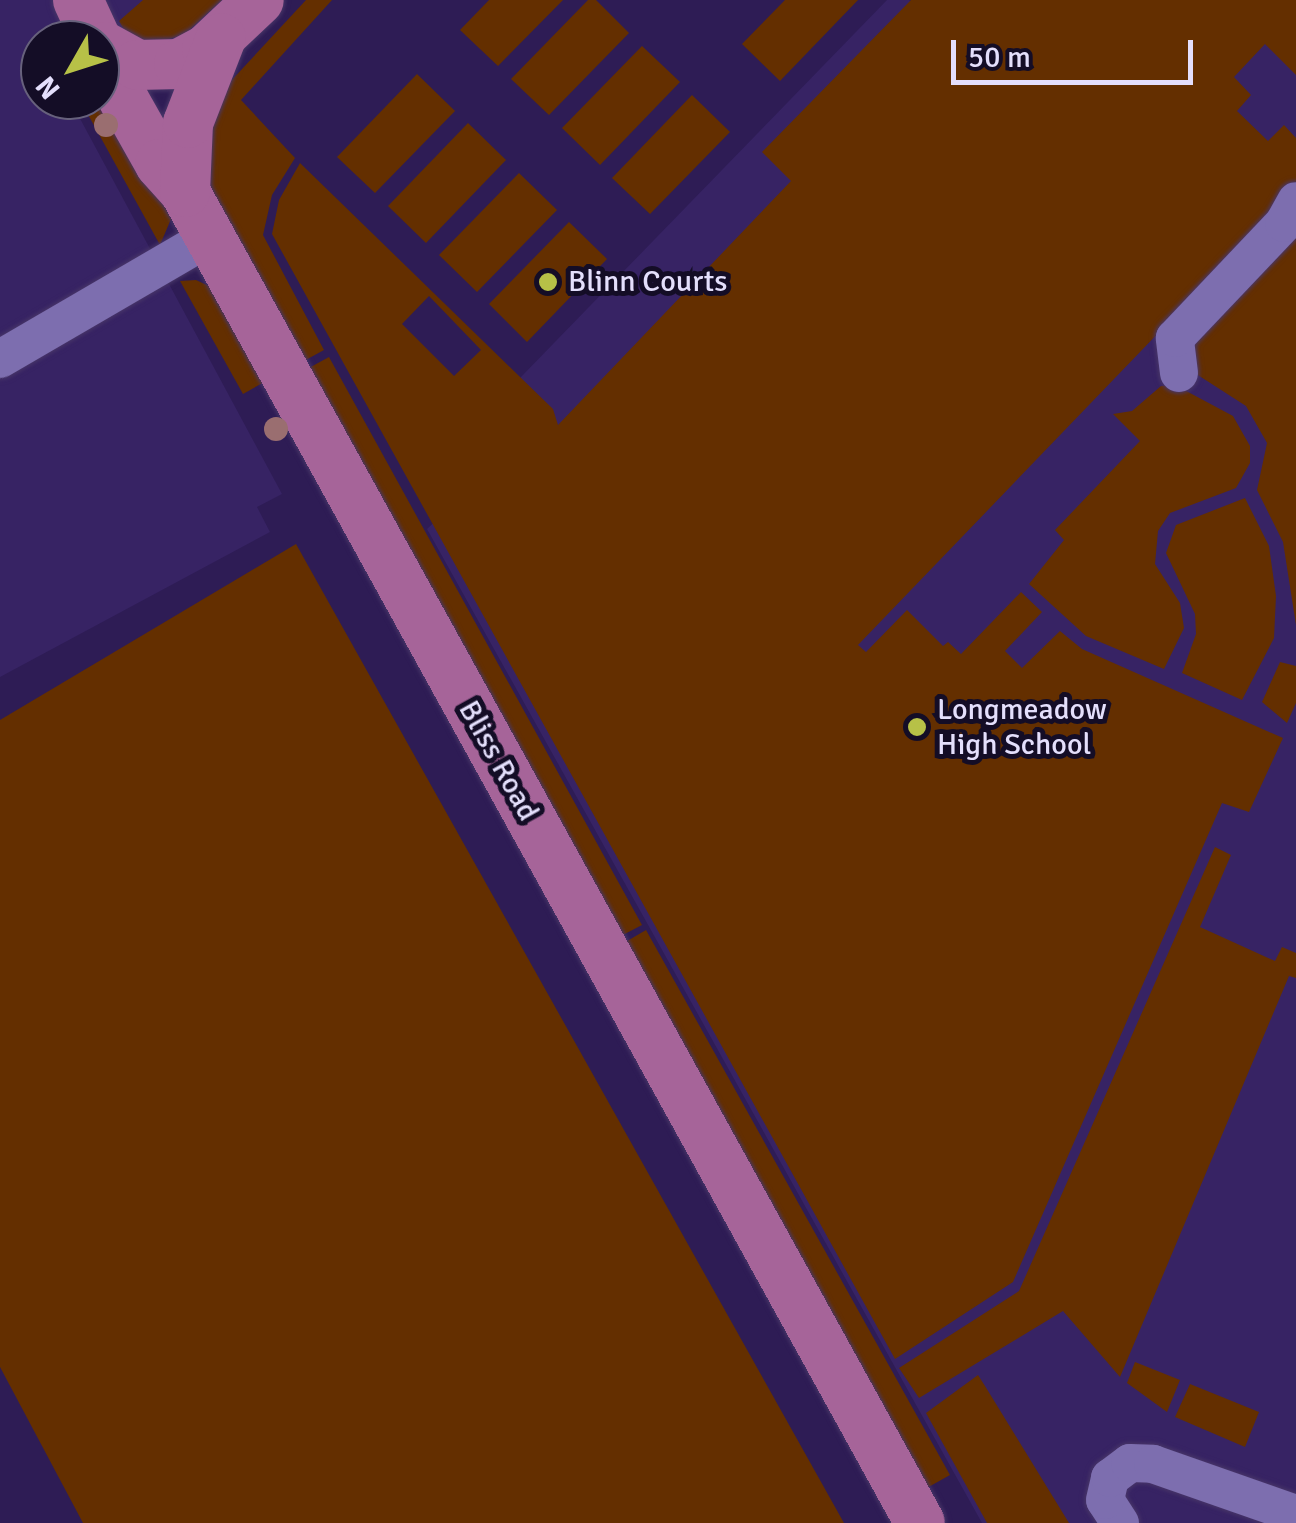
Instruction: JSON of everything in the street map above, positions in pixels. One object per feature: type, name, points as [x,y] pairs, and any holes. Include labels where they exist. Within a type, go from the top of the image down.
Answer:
[{"type":"main road","points":[[92,15],[137,65],[164,68],[221,38],[259,0]]},
{"type":"main road","name":"Bliss Road","points":[[92,15],[124,100],[160,164],[185,192],[920,1523]]},
{"type":"main road","points":[[185,192],[188,123],[221,38]]},
{"type":"lane","points":[[1179,374],[1175,338],[1284,223],[1296,201]]},
{"type":"lane","points":[[0,359],[210,237]]},
{"type":"lane","points":[[1120,1523],[1105,1500],[1110,1478],[1130,1463],[1153,1464],[1296,1514]]},
{"type":"shaded area","points":[[0,0],[222,0],[120,33],[120,20],[20,20],[20,120],[81,120],[282,494],[257,507],[270,532],[0,677]]},
{"type":"shaded area","points":[[143,0],[222,0],[184,35],[150,44],[126,33],[120,20]]},
{"type":"shaded area","points":[[306,0],[332,0],[241,100],[295,158],[272,195],[263,235],[324,350],[302,362],[205,189],[216,97]]},
{"type":"shaded area","points":[[489,0],[563,0],[498,66],[460,30]]},
{"type":"shaded area","points":[[588,0],[596,0],[629,33],[549,115],[511,79]]},
{"type":"shaded area","points":[[785,0],[858,0],[780,81],[742,44]]},
{"type":"shaded area","name":"Longmeadow High School","points":[[887,0],[909,0],[928,18],[945,0],[1296,0],[1296,1523],[982,1523],[427,529],[552,410],[520,378]]},
{"type":"shaded area","name":"Longmeadow High School","points":[[911,0],[1296,0],[1296,75],[1265,44],[1234,77],[1251,95],[1237,111],[1268,141],[1284,125],[1296,138],[1296,190],[858,645],[866,652],[907,610],[943,646],[948,642],[961,654],[1021,592],[1042,612],[1005,651],[1022,668],[1060,631],[1082,649],[1283,738],[1249,812],[1222,803],[1013,1282],[895,1359],[272,234],[279,200],[300,163],[553,409],[558,425],[791,181],[762,152]],"holes":[[[429,296],[481,350],[454,376],[402,324]]]},
{"type":"shaded area","points":[[642,46],[680,82],[600,165],[562,128]]},
{"type":"shaded area","points":[[417,74],[455,111],[375,193],[337,157]]},
{"type":"shaded area","name":"Blinn Courts","points":[[692,95],[730,132],[650,214],[612,178]]},
{"type":"shaded area","points":[[91,120],[120,120],[171,219],[160,245]]},
{"type":"shaded area","points":[[468,123],[506,160],[426,243],[388,206]]},
{"type":"shaded area","name":"Blinn Courts","points":[[519,173],[557,210],[477,292],[439,255]]},
{"type":"shaded area","points":[[1296,219],[1296,625],[1283,542],[1257,490],[1267,443],[1246,406],[1190,370],[1187,335]]},
{"type":"shaded area","name":"Blinn Courts","points":[[569,222],[607,259],[527,342],[489,304]]},
{"type":"shaded area","points":[[196,280],[211,287],[266,381],[243,394],[180,281]]},
{"type":"shaded area","points":[[329,357],[642,925],[619,937],[307,369]]},
{"type":"shaded area","points":[[1175,385],[1233,416],[1250,446],[1250,463],[1236,488],[1170,513],[1158,531],[1155,564],[1180,603],[1184,628],[1164,669],[1086,636],[1029,584],[1064,540],[1055,530],[1140,441],[1113,414],[1132,411],[1161,386]]},
{"type":"shaded area","points":[[1245,498],[1269,546],[1276,596],[1274,638],[1242,700],[1182,673],[1196,634],[1195,614],[1166,553],[1176,525]]},
{"type":"shaded area","points":[[296,544],[844,1523],[83,1523],[0,1367],[0,720]]},
{"type":"shaded area","points":[[1280,662],[1296,666],[1296,703],[1287,723],[1262,702]]},
{"type":"shaded area","points":[[1215,847],[1231,855],[1200,927],[1275,961],[1282,947],[1296,953],[1296,978],[1289,976],[1120,1377],[1063,1311],[919,1398],[899,1368],[1019,1291]]},
{"type":"shaded area","points":[[646,930],[950,1475],[925,1489],[622,944]]},
{"type":"shaded area","points":[[1135,1362],[1180,1380],[1167,1412],[1127,1383]]},
{"type":"shaded area","points":[[978,1375],[1069,1523],[987,1523],[926,1413]]},
{"type":"shaded area","points":[[1190,1384],[1259,1412],[1245,1447],[1175,1417]]},
{"type":"place","name":"Blinn Courts","points":[[548,282]]},
{"type":"place","name":"Longmeadow High School","points":[[917,727]]}]
